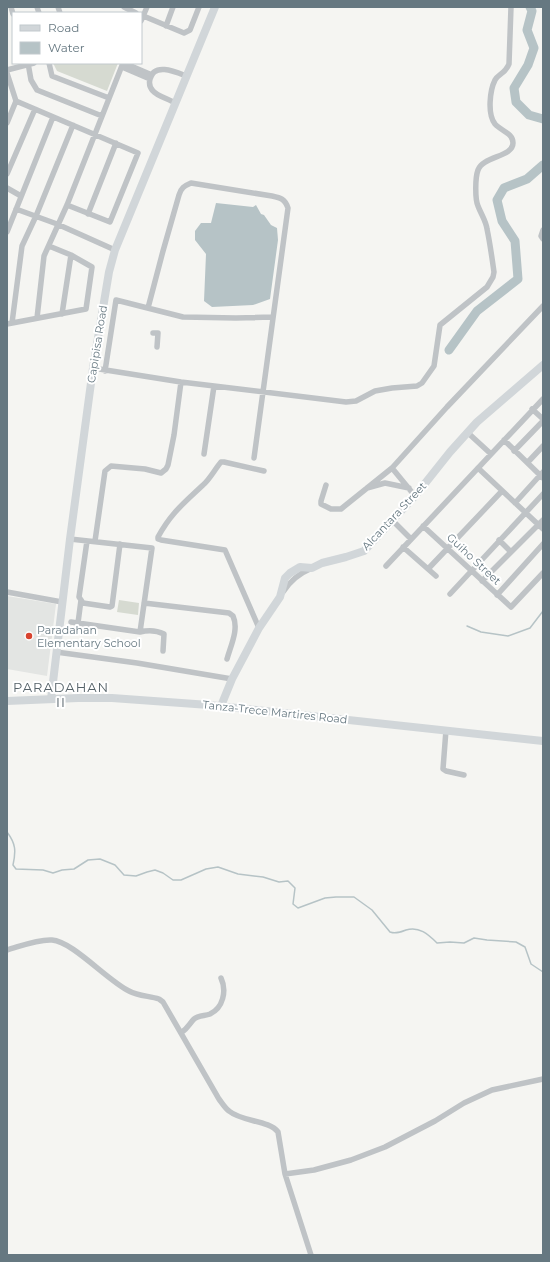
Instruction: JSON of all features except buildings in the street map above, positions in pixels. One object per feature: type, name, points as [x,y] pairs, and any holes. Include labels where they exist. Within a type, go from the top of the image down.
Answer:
[{"type":"main road","name":"Capipisa Road","points":[[51,699],[62,602],[93,368],[109,272],[115,250],[215,7]]},
{"type":"main road","name":"Alcantara Street","points":[[221,706],[232,678],[259,628],[280,597],[285,578],[300,567],[312,568],[322,563],[364,551],[415,496],[467,432],[494,405],[543,365]]},
{"type":"main road","name":"Tanza-Trece Martires Road","points":[[7,700],[112,698],[221,706],[543,741]]},
{"type":"street","points":[[124,7],[134,12]]},
{"type":"street","points":[[147,7],[142,17],[184,33],[190,30],[199,7]]},
{"type":"street","points":[[166,26],[173,7]]},
{"type":"street","points":[[93,368],[181,382],[346,402],[356,401],[375,391],[417,386],[422,383],[434,366],[440,325],[487,287],[493,277],[494,272],[488,229],[477,200],[477,177],[479,168],[485,161],[510,151],[513,143],[510,135],[497,126],[493,121],[490,107],[496,80],[505,72],[509,64],[511,7]]},
{"type":"street","points":[[7,123],[16,102],[7,72],[30,64],[31,80],[37,90],[102,116]]},
{"type":"street","points":[[49,64],[52,76],[109,98]]},
{"type":"street","points":[[37,318],[44,256],[67,205],[123,64],[151,77]]},
{"type":"street","points":[[175,103],[154,92],[150,87],[151,77],[157,70],[166,69],[186,76]]},
{"type":"street","points":[[16,102],[138,153],[110,222],[67,205]]},
{"type":"street","points":[[7,174],[35,109]]},
{"type":"street","points":[[7,232],[54,117]]},
{"type":"street","points":[[49,246],[71,254],[92,267],[86,309],[10,323],[22,246],[36,216],[73,125]]},
{"type":"street","points":[[88,214],[116,143]]},
{"type":"street","points":[[148,308],[162,251],[181,189],[191,183],[272,196],[286,202],[288,208],[254,458]]},
{"type":"street","points":[[7,188],[21,196]]},
{"type":"street","points":[[16,209],[58,224],[115,250]]},
{"type":"street","points":[[543,230],[541,236],[543,239]]},
{"type":"street","points":[[62,314],[71,254]]},
{"type":"street","points":[[105,371],[116,300],[183,317],[273,317]]},
{"type":"street","points":[[326,485],[321,502],[333,509],[341,509],[392,468],[447,407],[543,306]]},
{"type":"street","points":[[153,333],[158,333],[157,347]]},
{"type":"street","points":[[95,541],[105,471],[111,466],[145,469],[161,473],[166,469],[174,434],[181,382]]},
{"type":"street","points":[[204,454],[214,386]]},
{"type":"street","points":[[386,566],[543,399]]},
{"type":"street","points":[[514,452],[543,420],[532,409]]},
{"type":"street","points":[[467,432],[491,454]]},
{"type":"street","points":[[504,440],[514,452],[542,475],[515,503]]},
{"type":"street","points":[[528,462],[543,446]]},
{"type":"street","points":[[259,628],[225,550],[158,539],[158,537],[175,512],[204,484],[220,462],[264,471]]},
{"type":"street","points":[[392,468],[415,496]]},
{"type":"street","points":[[478,468],[541,527]]},
{"type":"street","points":[[363,490],[385,483],[409,488]]},
{"type":"street","points":[[428,570],[502,491]]},
{"type":"street","points":[[450,594],[543,494]]},
{"type":"street","points":[[392,520],[411,539]]},
{"type":"street","points":[[482,581],[511,552],[541,527],[543,520]]},
{"type":"street","name":"Guiho Street","points":[[423,526],[511,607],[543,573]]},
{"type":"street","points":[[70,539],[152,548],[140,632]]},
{"type":"street","points":[[499,540],[511,552]]},
{"type":"street","points":[[78,623],[87,541]]},
{"type":"street","points":[[81,600],[84,603],[110,607],[112,606],[120,544]]},
{"type":"street","points":[[497,595],[543,544]]},
{"type":"street","points":[[404,547],[436,576]]},
{"type":"street","points":[[7,592],[62,602]]},
{"type":"street","points":[[144,603],[229,613],[236,621],[236,628],[227,659]]},
{"type":"street","points":[[71,622],[140,632],[147,630],[160,632],[164,634],[163,651]]},
{"type":"street","points":[[56,652],[232,678]]},
{"type":"street","points":[[446,730],[443,769],[464,775]]},
{"type":"street","points":[[7,950],[42,941],[53,940],[68,945],[113,981],[130,992],[159,999],[163,1002],[219,1099],[227,1110],[237,1116],[276,1130],[280,1138],[285,1174],[311,1255]]},
{"type":"street","points":[[181,1033],[188,1028],[194,1019],[211,1013],[222,1002],[224,994],[223,982],[221,978]]},
{"type":"street","points":[[285,1174],[314,1170],[351,1160],[385,1147],[464,1103],[492,1090],[543,1079]]},
{"type":"shaded area","points":[[54,64],[118,64],[107,91],[57,71]]},
{"type":"shaded area","name":"Paradahan Elementary School","points":[[7,596],[56,604],[47,676],[7,669]]},
{"type":"shaded area","points":[[119,600],[139,603],[138,615],[117,612]]},
{"type":"water","points":[[216,203],[253,207],[256,205],[261,214],[264,215],[271,225],[277,228],[278,240],[270,299],[253,305],[212,307],[204,301],[206,254],[195,240],[195,231],[201,223],[211,223]]},
{"type":"waterway","points":[[530,7],[532,11],[527,30],[534,48],[528,65],[514,88],[516,102],[529,115],[543,119]]},
{"type":"waterway","points":[[449,350],[477,311],[518,279],[515,241],[502,221],[497,200],[504,188],[527,179],[543,165]]},
{"type":"waterway","points":[[467,626],[481,632],[508,636],[530,628],[543,611]]},
{"type":"waterway","points":[[7,832],[14,844],[15,856],[13,865],[16,869],[43,870],[53,873],[62,870],[74,869],[88,860],[100,859],[115,865],[124,875],[136,876],[155,870],[163,873],[173,880],[181,880],[206,869],[218,867],[238,874],[263,877],[279,882],[288,881],[295,888],[293,904],[298,908],[325,898],[354,897],[372,910],[392,933],[415,929],[427,934],[437,943],[464,943],[474,938],[516,942],[525,947],[531,964],[543,972]]},
{"type":"place","name":"Paradahan Elementary School","points":[[29,636]]},
{"type":"district","name":"PARADAHAN II","points":[[61,694]]}]
